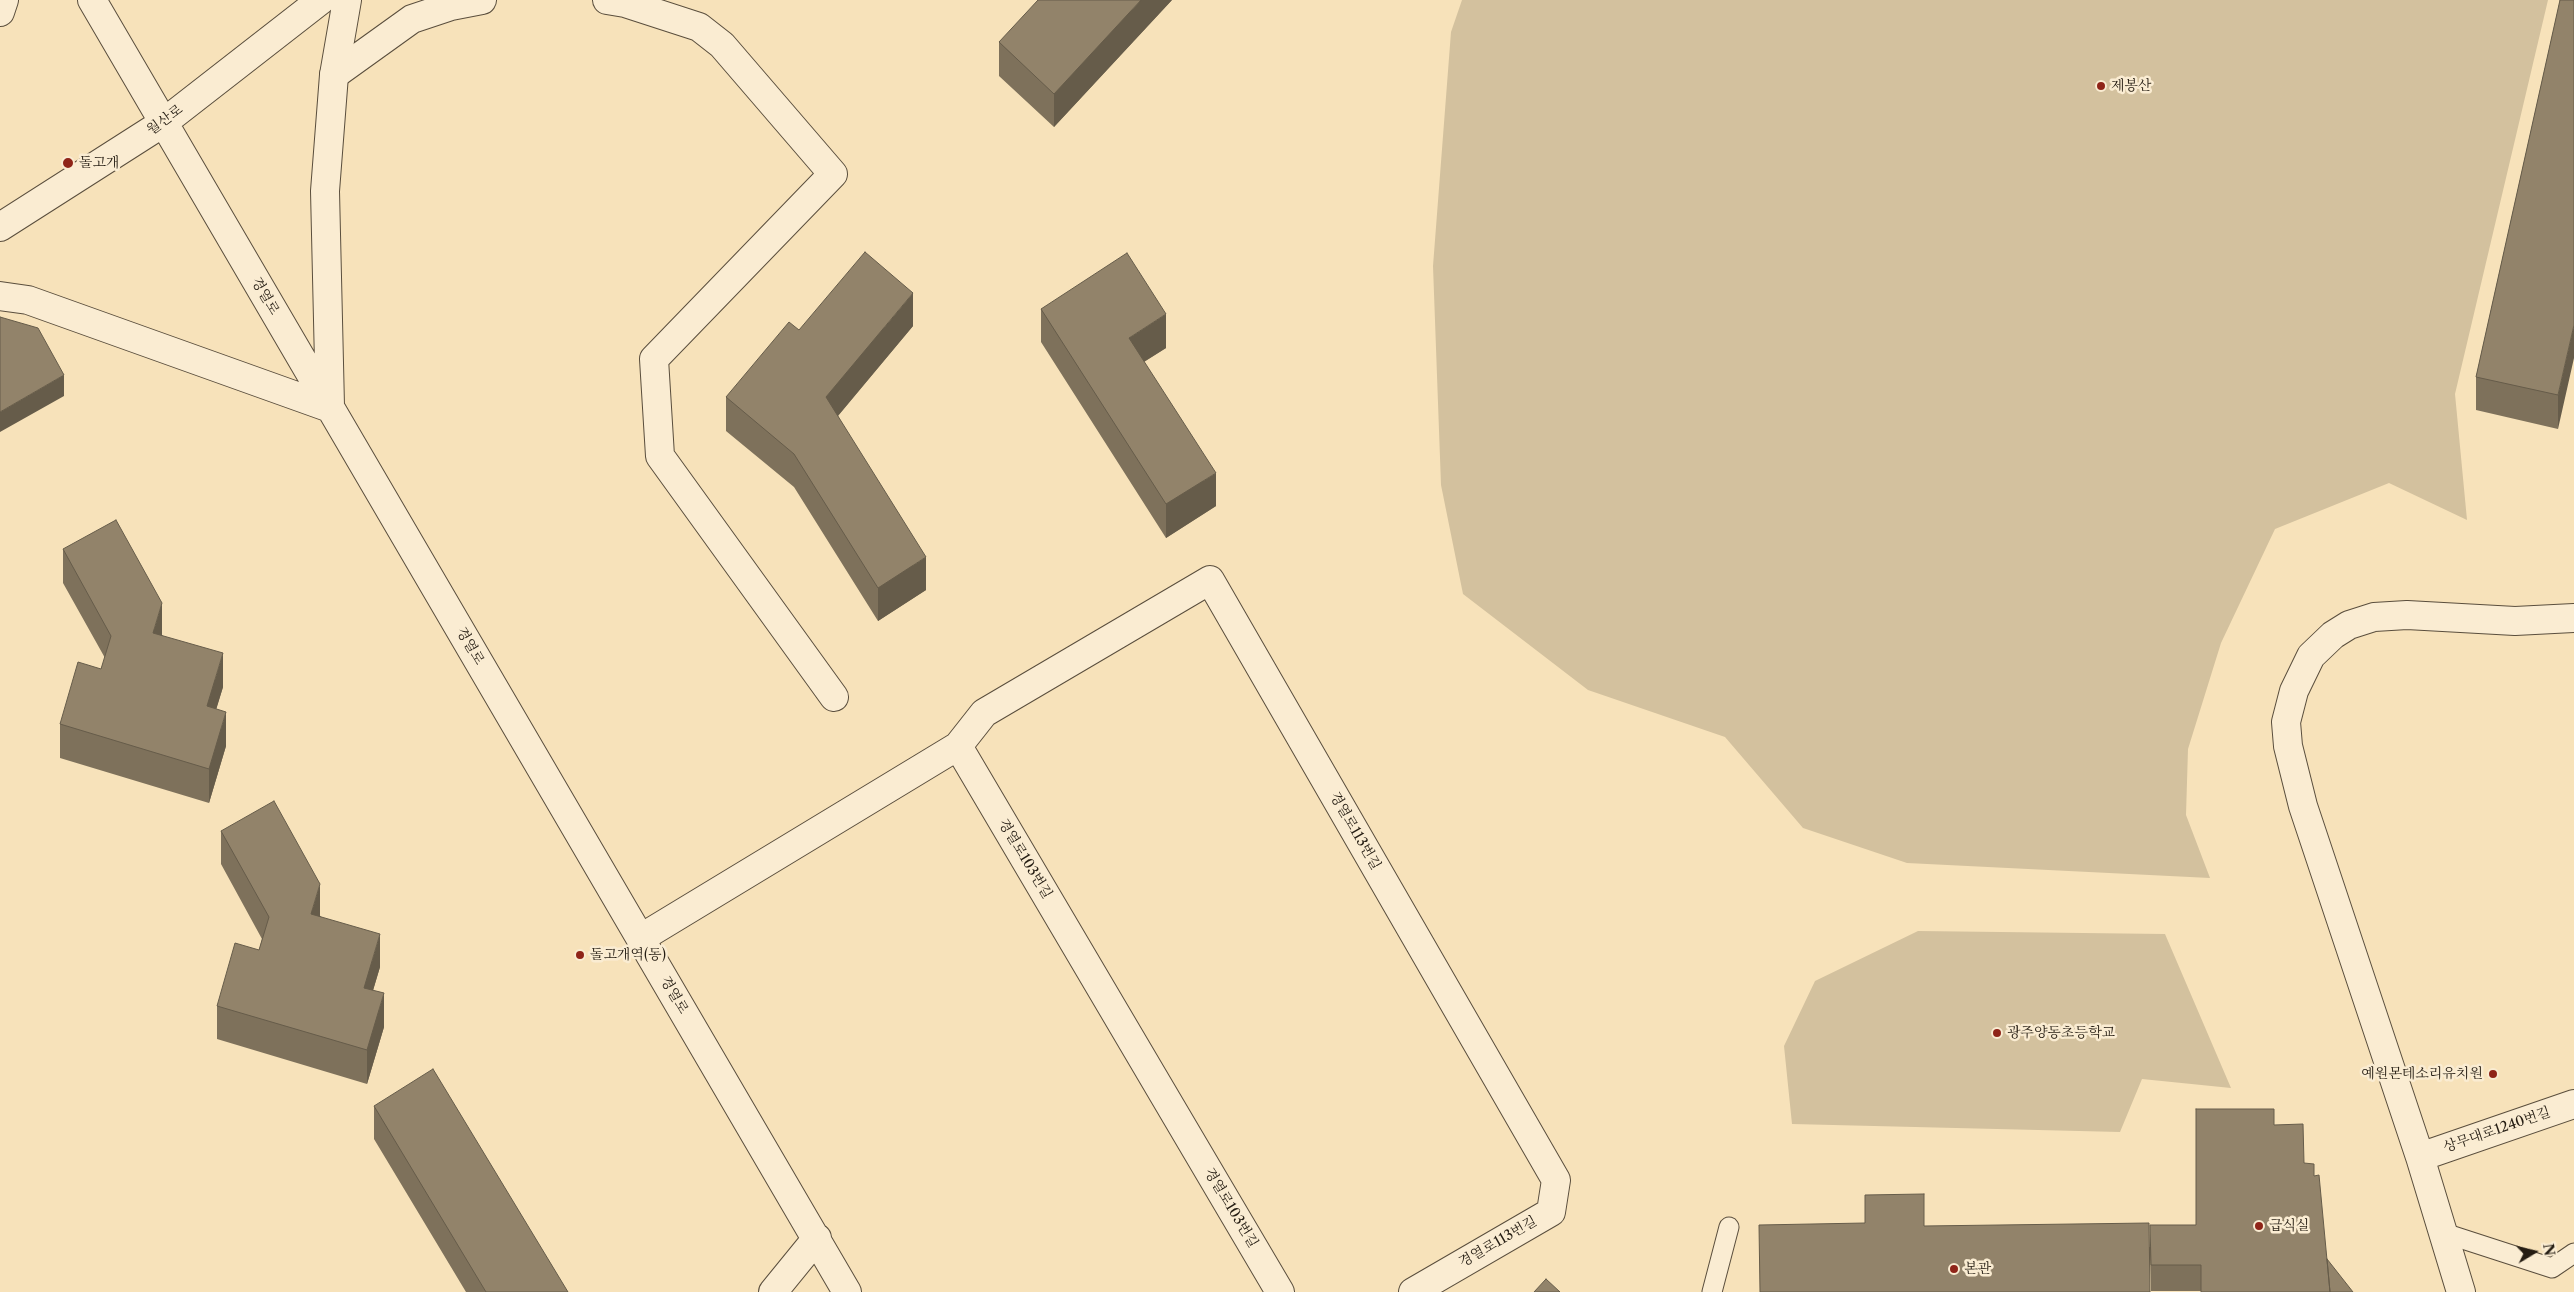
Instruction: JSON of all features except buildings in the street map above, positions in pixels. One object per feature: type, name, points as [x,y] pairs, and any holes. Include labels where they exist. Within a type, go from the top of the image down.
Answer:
[{"type":"street","points":[[0,12],[4,0]]},
{"type":"street","name":"경열로","points":[[92,0],[847,1292]]},
{"type":"street","name":"월산로","points":[[0,227],[163,123],[320,0]]},
{"type":"street","points":[[0,296],[28,300],[330,408],[325,191],[334,75],[346,0]]},
{"type":"street","points":[[334,75],[412,19],[451,6],[482,0]]},
{"type":"street","points":[[606,0],[625,3],[699,27],[722,45],[783,119],[832,174],[654,359],[660,456],[834,697]]},
{"type":"street","name":"경열로113번길","points":[[958,746],[984,712],[1210,580],[1556,1180],[1551,1212],[1413,1292]]},
{"type":"street","points":[[2461,1292],[2441,1232],[2420,1156],[2303,806],[2288,746],[2286,722],[2294,692],[2311,656],[2323,643],[2349,625],[2374,617],[2407,615],[2515,621],[2574,618]]},
{"type":"street","points":[[640,938],[958,746]]},
{"type":"street","name":"경열로103번길","points":[[958,746],[1280,1292]]},
{"type":"street","name":"상무대로1240번길","points":[[2420,1156],[2574,1104]]},
{"type":"street","points":[[773,1292],[817,1238]]},
{"type":"lane","points":[[1712,1292],[1729,1227]]},
{"type":"lane","points":[[2441,1232],[2552,1268],[2574,1253]]},
{"type":"shaded area","points":[[1462,0],[2548,0],[2455,394],[2467,520],[2389,483],[2275,529],[2221,643],[2188,749],[2186,815],[2210,878],[1907,863],[1803,828],[1725,737],[1588,690],[1463,594],[1441,485],[1433,266],[1451,32]]},
{"type":"shaded area","points":[[1918,931],[2165,934],[2231,1088],[2142,1079],[2120,1132],[1792,1124],[1784,1046],[1815,981]]},
{"type":"place","name":"제봉산","points":[[2101,86]]},
{"type":"place","name":"돌고개","points":[[68,163]]},
{"type":"place","name":"돌고개역(동)","points":[[580,955]]},
{"type":"place","name":"광주양동초등학교","points":[[1997,1033]]},
{"type":"place","name":"예원몬테소리유치원","points":[[2493,1074]]},
{"type":"place","name":"급식실","points":[[2259,1226]]},
{"type":"place","name":"본관","points":[[1954,1269]]}]
